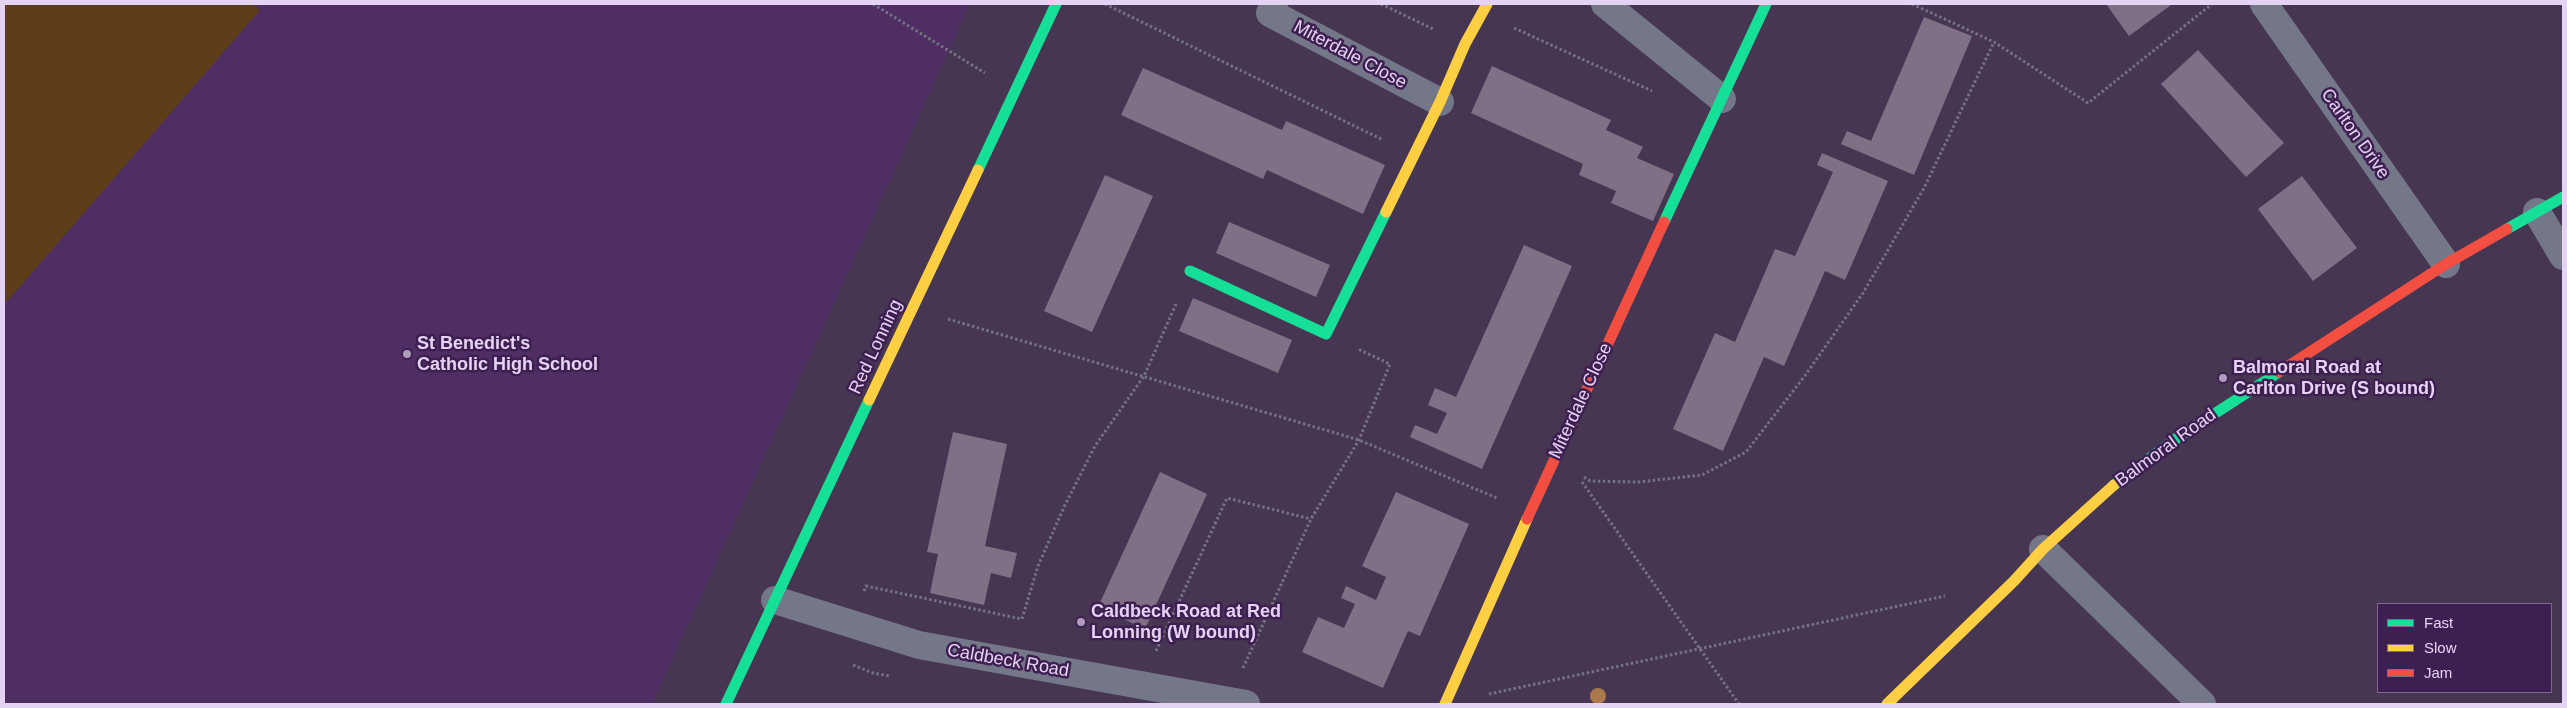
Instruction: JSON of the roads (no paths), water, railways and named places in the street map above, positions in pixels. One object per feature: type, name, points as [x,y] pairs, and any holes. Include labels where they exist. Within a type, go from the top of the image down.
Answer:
[{"type":"street","name":"Red Lonning","points":[[726,704],[914,309],[1056,4]]},
{"type":"street","name":"Miterdale Close","points":[[1274,4],[1270,13],[1440,102]]},
{"type":"street","points":[[1605,4],[1722,100]]},
{"type":"street","name":"Miterdale Close","points":[[1445,704],[1554,457],[1766,4]]},
{"type":"street","name":"Carlton Drive","points":[[2264,4],[2446,264]]},
{"type":"street","points":[[1190,271],[1326,334],[1412,155],[1440,102],[1465,44],[1485,8]]},
{"type":"street","name":"Balmoral Road","points":[[1887,704],[2014,581],[2043,549],[2100,496],[2177,438],[2446,264],[2563,197]]},
{"type":"street","points":[[2537,212],[2563,256]]},
{"type":"street","points":[[2043,549],[2197,703]]},
{"type":"street","name":"Caldbeck Road","points":[[775,600],[846,624],[919,645],[1141,683],[1237,702]]},
{"type":"place","name":"St Benedict's Catholic High School","points":[[407,354]]},
{"type":"place","name":"Balmoral Road at Carlton Drive (S bound)","points":[[2223,378]]},
{"type":"place","name":"Caldbeck Road at Red Lonning (W bound)","points":[[1081,622]]}]
